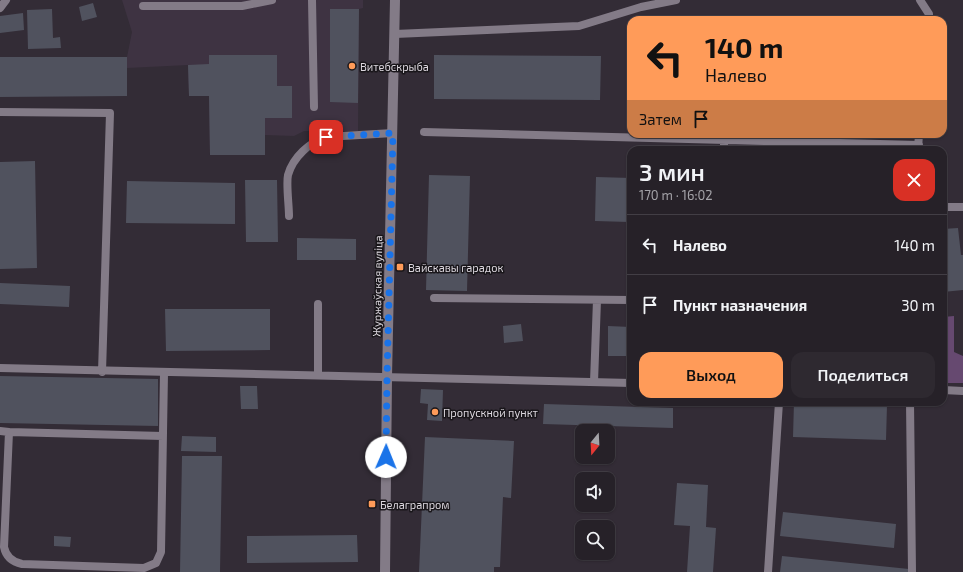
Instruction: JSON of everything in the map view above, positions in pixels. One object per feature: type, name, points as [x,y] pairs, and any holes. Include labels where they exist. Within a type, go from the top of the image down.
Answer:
[{"type":"street","name":"Журжаўская вуліца","points":[[385,572],[387,378],[395,0]]},
{"type":"lane","points":[[0,8],[6,0]]},
{"type":"lane","points":[[143,6],[242,6],[253,2],[272,0]]},
{"type":"lane","points":[[312,0],[314,107]]},
{"type":"lane","points":[[395,34],[579,26],[641,7],[676,0]]},
{"type":"lane","points":[[920,0],[929,16]]},
{"type":"lane","points":[[0,112],[110,113],[102,372]]},
{"type":"lane","points":[[424,132],[627,137]]},
{"type":"lane","points":[[289,216],[288,176],[295,160],[316,140],[326,137],[393,133]]},
{"type":"lane","points":[[681,138],[894,146]]},
{"type":"lane","points":[[724,139],[724,146]]},
{"type":"lane","points":[[947,206],[963,207]]},
{"type":"lane","points":[[434,298],[627,300]]},
{"type":"lane","points":[[594,382],[597,300]]},
{"type":"lane","points":[[318,304],[318,376]]},
{"type":"lane","points":[[0,368],[102,372],[627,383]]},
{"type":"lane","points":[[9,432],[4,547],[9,558],[22,564],[136,569],[144,568],[156,562],[160,552],[164,373]]},
{"type":"lane","points":[[947,390],[963,391]]},
{"type":"lane","points":[[768,572],[779,406]]},
{"type":"lane","points":[[910,406],[912,572]]},
{"type":"lane","points":[[0,432],[163,436]]},
{"type":"shaded area","points":[[122,0],[363,0],[363,8],[359,9],[358,131],[304,131],[294,136],[265,135],[265,155],[210,155],[209,96],[189,96],[188,65],[127,68],[127,57],[132,32]]},
{"type":"shaded area","points":[[954,316],[954,352],[963,356],[963,383],[947,383],[947,317]]},
{"type":"building","points":[[93,3],[97,17],[82,21],[79,7]]},
{"type":"building","points":[[52,9],[53,38],[60,37],[61,48],[28,49],[27,10]]},
{"type":"building","points":[[330,9],[359,9],[358,103],[330,102]]},
{"type":"building","points":[[23,13],[24,30],[0,33],[0,16]]},
{"type":"building","points":[[209,55],[277,55],[277,86],[292,86],[292,118],[265,118],[265,155],[210,155],[209,96],[189,96],[188,65],[209,64]]},
{"type":"building","points":[[434,55],[601,56],[600,100],[434,99]]},
{"type":"building","points":[[0,57],[127,57],[127,96],[0,97]]},
{"type":"building","points":[[35,161],[37,268],[0,269],[0,162]]},
{"type":"building","points":[[429,175],[470,176],[467,291],[426,290]]},
{"type":"building","points":[[596,177],[627,178],[627,222],[595,221]]},
{"type":"building","points":[[245,180],[277,180],[278,242],[246,242]]},
{"type":"building","points":[[127,181],[235,183],[235,224],[126,223]]},
{"type":"building","points":[[958,228],[961,255],[963,255],[963,290],[947,292],[947,229]]},
{"type":"building","points":[[297,238],[356,239],[356,260],[297,260]]},
{"type":"building","points":[[0,283],[70,286],[69,307],[0,304]]},
{"type":"building","points":[[165,309],[270,309],[270,350],[166,351]]},
{"type":"building","points":[[521,324],[523,341],[504,343],[503,326]]},
{"type":"building","points":[[608,326],[627,327],[627,356],[608,356]]},
{"type":"building","points":[[0,376],[158,379],[158,426],[0,423]]},
{"type":"building","points":[[240,386],[257,386],[258,409],[241,409]]},
{"type":"building","name":"Пропускной пункт","points":[[421,389],[443,390],[442,421],[427,420],[428,404],[420,403]]},
{"type":"building","points":[[544,404],[673,408],[673,428],[615,426],[615,424],[543,424]]},
{"type":"building","points":[[794,406],[887,406],[886,440],[793,437]]},
{"type":"building","points":[[182,436],[216,437],[216,452],[181,451]]},
{"type":"building","points":[[425,437],[514,441],[511,498],[503,497],[500,567],[494,567],[494,572],[419,572]]},
{"type":"building","points":[[182,456],[222,456],[220,572],[180,572]]},
{"type":"building","points":[[677,483],[708,485],[706,527],[716,528],[713,572],[687,572],[690,526],[674,525]]},
{"type":"building","points":[[783,512],[896,524],[894,548],[780,536]]},
{"type":"building","points":[[357,535],[358,562],[247,563],[247,536]]},
{"type":"building","points":[[54,536],[71,537],[70,547],[54,546]]},
{"type":"building","points":[[782,556],[909,569],[908,572],[780,572]]},
{"type":"place","name":"Витебскрыба","points":[[352,66]]},
{"type":"place","name":"Вайскавы гарадок","points":[[400,267]]},
{"type":"place","name":"Пропускной пункт","points":[[435,412]]},
{"type":"place","name":"Белаграпром","points":[[372,504]]},
{"type":"route","points":[[326,137],[393,133],[386,457]]}]
